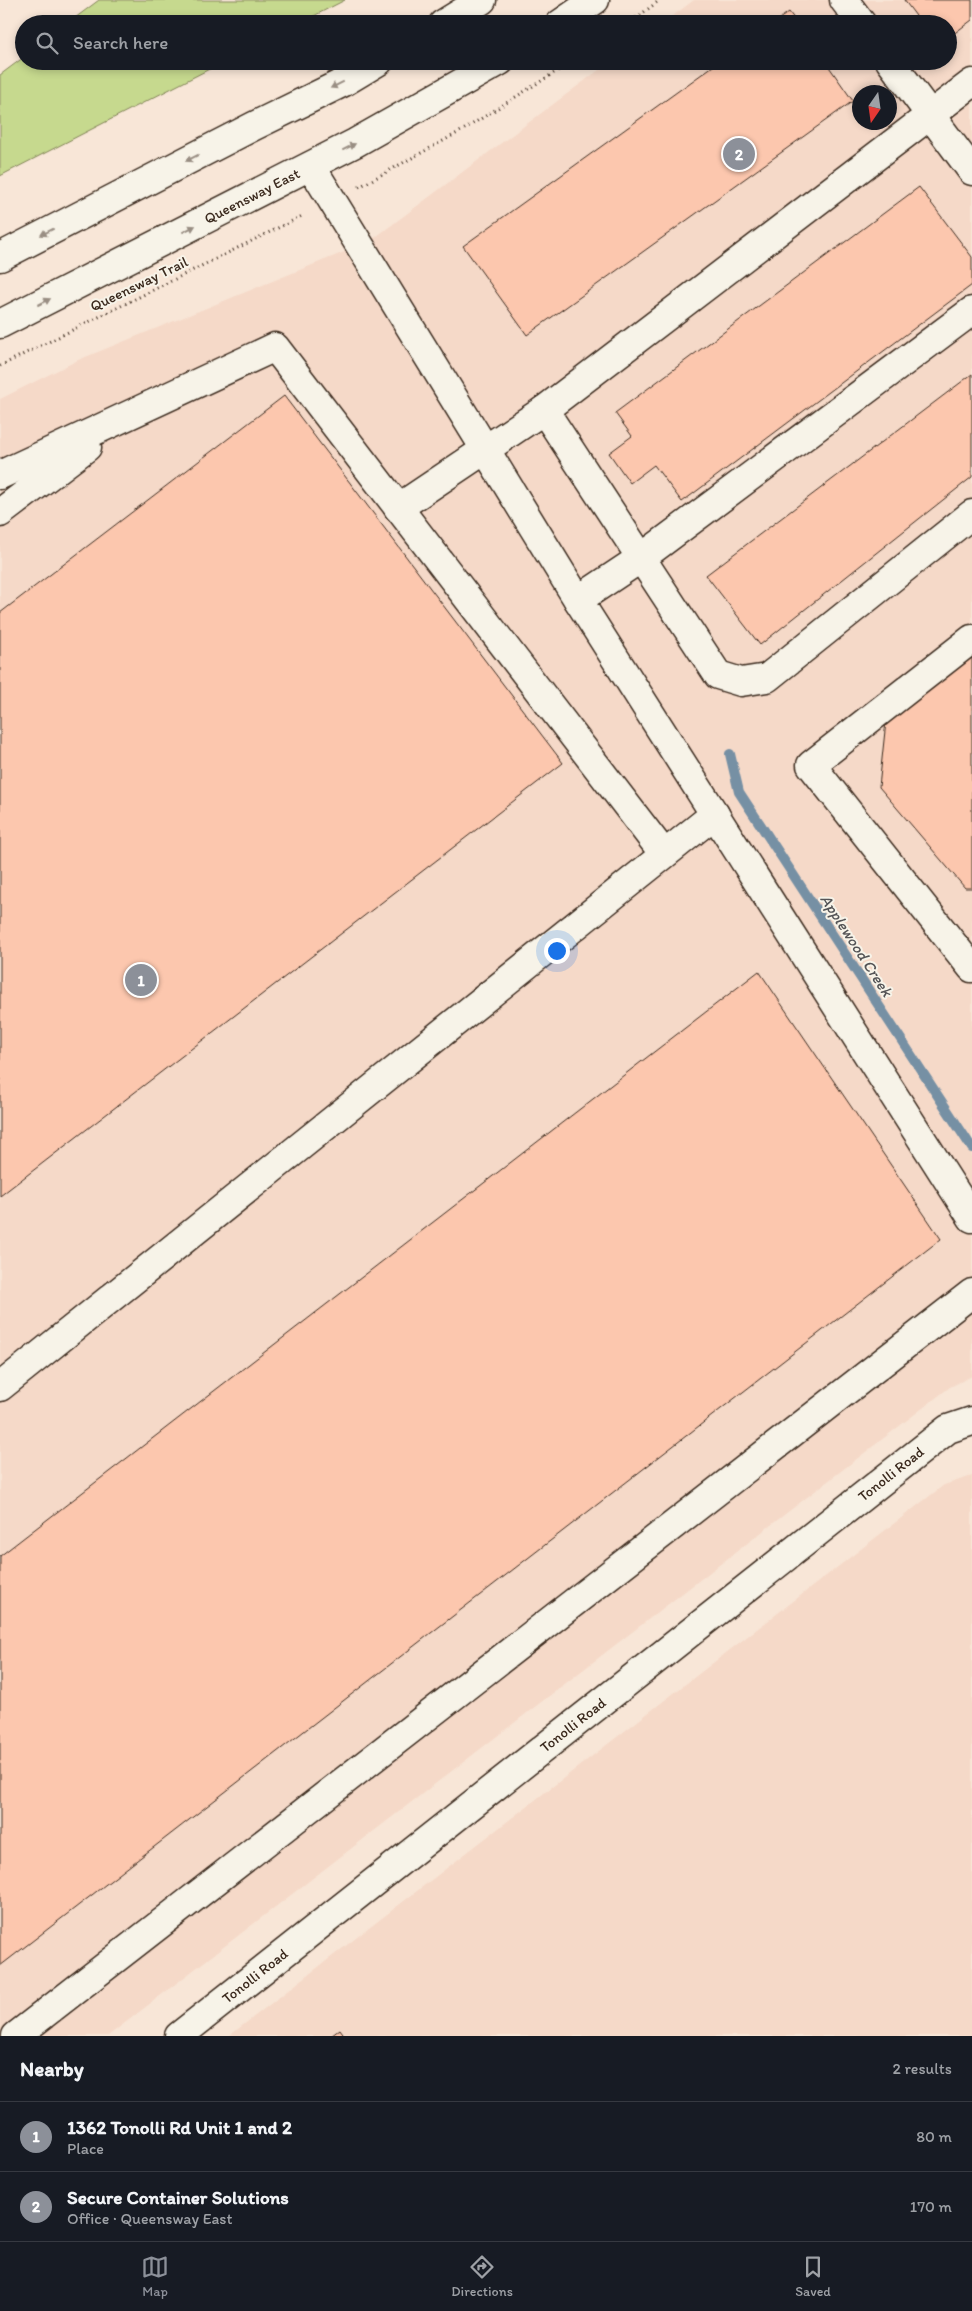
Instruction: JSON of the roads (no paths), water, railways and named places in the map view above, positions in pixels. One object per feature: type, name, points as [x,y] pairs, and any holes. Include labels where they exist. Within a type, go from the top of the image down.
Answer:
[{"type":"main road","points":[[458,15],[482,0]]},
{"type":"main road","points":[[573,15],[595,0]]},
{"type":"main road","points":[[844,0],[855,15]]},
{"type":"main road","points":[[0,257],[365,70]]},
{"type":"main road","name":"Queensway East","points":[[0,324],[311,166],[484,70]]},
{"type":"main road","points":[[897,70],[972,171]]},
{"type":"main road","points":[[398,508],[544,410],[972,83]]},
{"type":"main road","points":[[311,166],[578,600],[972,1218]]},
{"type":"main road","points":[[578,600],[641,558],[972,311]]},
{"type":"main road","points":[[0,475],[275,347],[664,854]]},
{"type":"main road","points":[[544,410],[718,675],[741,682],[767,678],[972,514]]},
{"type":"main road","points":[[0,514],[128,415]]},
{"type":"main road","points":[[972,639],[811,765],[972,968]]},
{"type":"main road","points":[[0,1387],[715,814]]},
{"type":"main road","points":[[16,2036],[972,1293]]},
{"type":"main road","name":"Tonolli Road","points":[[179,2036],[948,1429],[972,1421]]},
{"type":"waterway","name":"Applewood Creek","points":[[730,754],[739,792],[972,1148]]},
{"type":"place","name":"Secure Container Solutions","points":[[739,154]]},
{"type":"place","name":"1362 Tonolli Rd Unit 1 and 2","points":[[141,980]]}]
